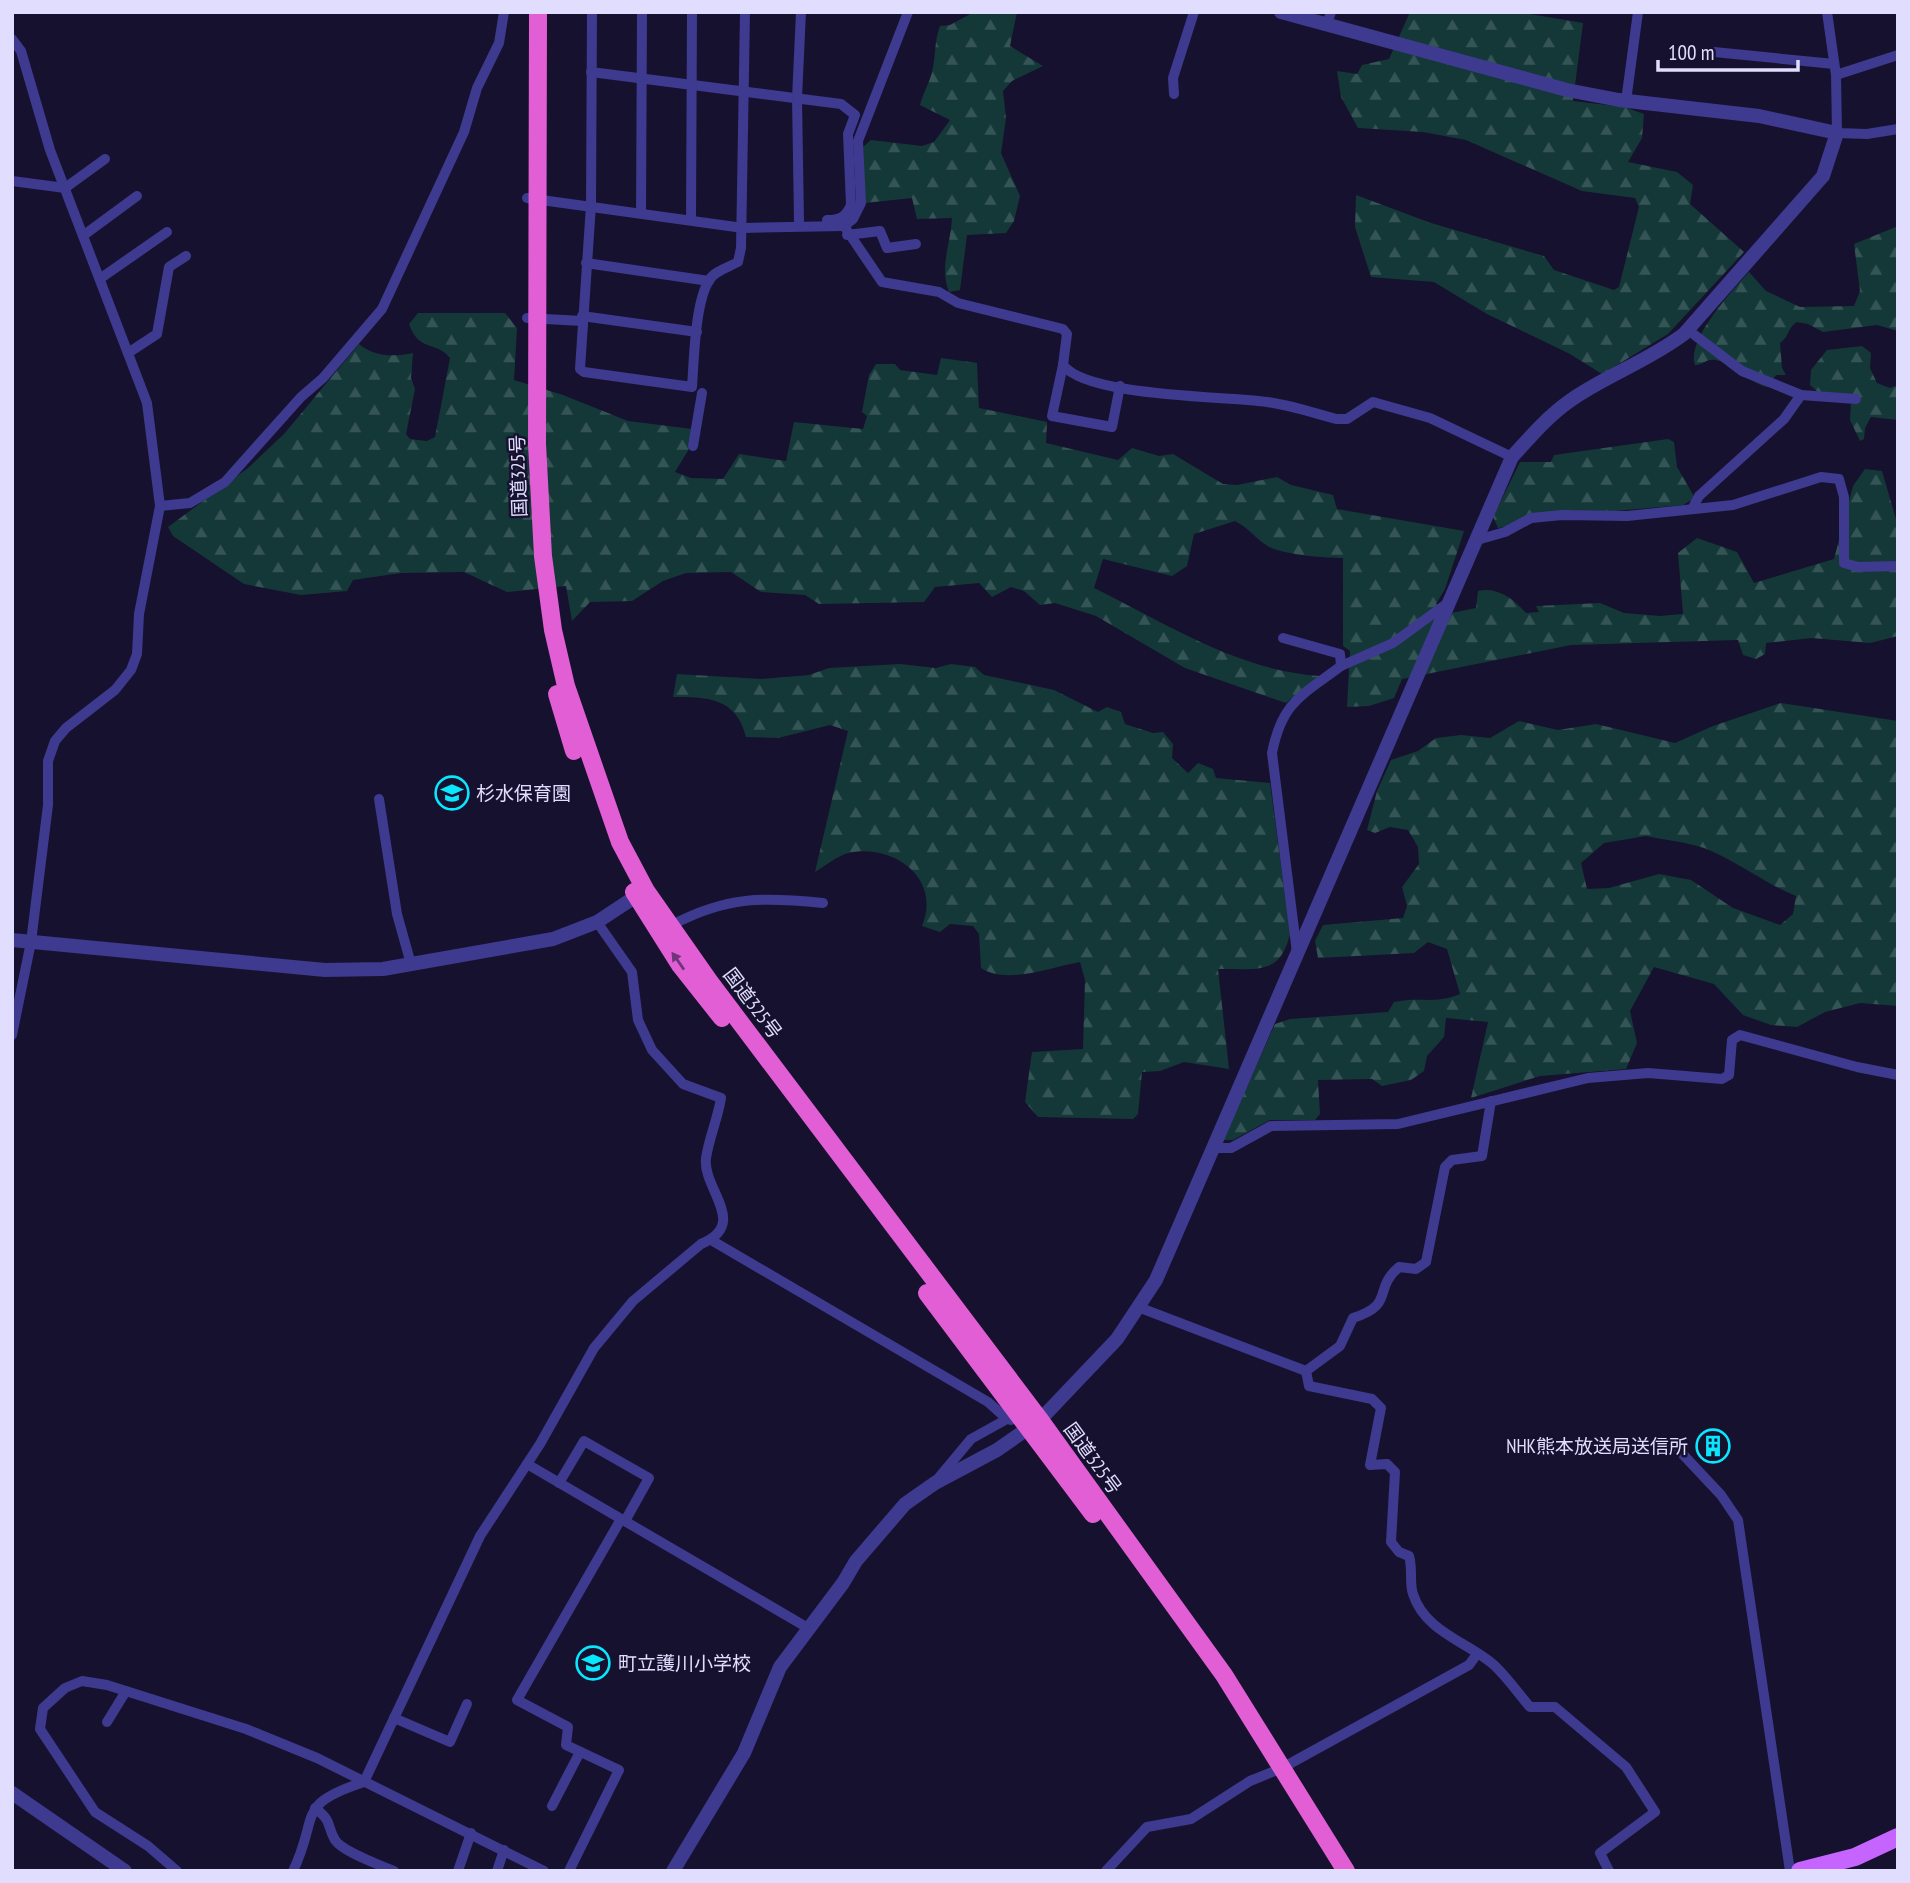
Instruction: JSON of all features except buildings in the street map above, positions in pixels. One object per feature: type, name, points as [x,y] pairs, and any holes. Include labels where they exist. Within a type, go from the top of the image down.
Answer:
[{"type":"highway","name":"国道325号","points":[[528,12],[532,318],[527,444],[538,609],[564,724],[604,835],[641,894],[680,965],[770,1081],[1215,1681],[1346,1871]]},
{"type":"highway","name":"国道325号","points":[[531,198],[538,12]]},
{"type":"highway","name":"国道325号","points":[[641,894],[672,925],[709,981],[1024,1423]]},
{"type":"highway","name":"国道325号","points":[[1277,1770],[1334,1871]]},
{"type":"main road","points":[[1800,1871],[1854,1857],[1898,1837]]},
{"type":"street","points":[[160,506],[190,503],[225,482],[275,425],[323,378],[382,309],[464,132],[477,88],[499,43],[504,12]]},
{"type":"street","points":[[592,12],[591,205],[580,369],[584,372],[697,390],[713,397]]},
{"type":"street","points":[[641,213],[642,12]]},
{"type":"street","points":[[691,220],[692,12]]},
{"type":"street","points":[[693,446],[697,390],[696,332],[711,276],[738,262],[743,228],[745,12]]},
{"type":"street","points":[[799,221],[797,97],[801,12]]},
{"type":"street","points":[[845,231],[861,203],[858,141],[908,12]]},
{"type":"street","points":[[1174,94],[1173,78],[1194,12]]},
{"type":"street","points":[[1281,12],[1329,18],[1567,90],[1626,101],[1759,116],[1837,133],[1867,134],[1898,129]]},
{"type":"street","points":[[1626,101],[1638,12]]},
{"type":"street","points":[[673,1871],[744,1754],[780,1667],[889,1522],[905,1504],[1024,1423],[1117,1339],[1156,1280],[1512,457],[1547,418],[1570,401],[1662,351],[1688,330],[1823,176],[1837,133],[1835,70],[1826,12]]},
{"type":"street","points":[[12,38],[21,51],[50,150],[147,403],[160,506],[139,614],[137,654],[131,670],[115,690],[66,728],[55,741],[48,761],[48,805],[31,942],[12,1035]]},
{"type":"street","points":[[1714,52],[1835,70],[1898,55]]},
{"type":"street","points":[[592,72],[841,104],[855,115],[848,134],[851,205],[847,214],[838,220],[799,221],[784,228]]},
{"type":"street","points":[[12,181],[65,188],[105,159]]},
{"type":"street","points":[[84,235],[137,196]]},
{"type":"street","points":[[531,198],[743,228],[880,232],[887,248],[916,244]]},
{"type":"street","points":[[845,231],[882,282],[939,292],[958,303],[1063,329],[1067,334],[1052,416],[1112,426],[1120,386]]},
{"type":"street","points":[[101,278],[167,232]]},
{"type":"street","points":[[128,353],[157,334],[169,267],[187,256]]},
{"type":"street","points":[[586,263],[709,281]]},
{"type":"street","points":[[532,318],[582,318],[696,332]]},
{"type":"street","points":[[1688,330],[1742,371],[1801,395],[1856,399]]},
{"type":"street","points":[[1063,365],[1078,377],[1156,394],[1266,402],[1336,419],[1347,419],[1373,402],[1430,418],[1512,457]]},
{"type":"street","points":[[1692,509],[1699,496],[1784,419],[1801,395]]},
{"type":"street","points":[[1477,540],[1505,532],[1531,518],[1562,515],[1627,516],[1733,505],[1821,477],[1832,476],[1839,479],[1844,497],[1844,563],[1857,567],[1898,566]]},
{"type":"street","points":[[1297,953],[1272,752],[1277,727],[1285,710],[1340,666],[1393,643],[1451,600]]},
{"type":"street","points":[[1283,638],[1340,654],[1340,666]]},
{"type":"street","points":[[379,799],[397,914],[411,964]]},
{"type":"street","points":[[12,940],[325,970],[363,970],[536,943],[597,922],[641,894]]},
{"type":"street","points":[[672,925],[700,910],[762,897],[823,903]]},
{"type":"street","points":[[293,1871],[305,1847],[307,1829],[315,1808],[332,1792],[364,1782],[480,1535],[527,1464],[594,1348],[612,1325],[657,1280],[711,1240],[724,1219],[723,1208],[707,1175],[706,1159],[721,1098],[684,1084],[652,1050],[638,1020],[632,972],[597,922]]},
{"type":"street","points":[[1214,1148],[1231,1148],[1271,1126],[1398,1124],[1588,1078],[1648,1073],[1723,1079],[1729,1075],[1732,1040],[1740,1035],[1857,1067],[1898,1075]]},
{"type":"street","points":[[1306,1371],[1340,1346],[1353,1318],[1373,1311],[1379,1305],[1389,1275],[1399,1267],[1416,1269],[1426,1262],[1445,1167],[1452,1160],[1482,1156],[1491,1101]]},
{"type":"street","points":[[711,1240],[1024,1423]]},
{"type":"street","points":[[1138,1307],[1306,1371]]},
{"type":"street","points":[[1306,1371],[1309,1386],[1372,1399],[1381,1408],[1370,1465],[1387,1464],[1395,1472],[1391,1542],[1399,1552],[1409,1556],[1413,1568],[1412,1592],[1420,1608],[1452,1640],[1493,1664],[1530,1707],[1555,1707],[1626,1767],[1655,1812],[1600,1853],[1609,1871]]},
{"type":"street","points":[[935,1483],[971,1439],[1024,1423]]},
{"type":"street","points":[[559,1483],[584,1441],[649,1478],[517,1700],[568,1727],[566,1745],[619,1770],[569,1871]]},
{"type":"street","points":[[1675,1446],[1721,1496],[1738,1520],[1790,1871]]},
{"type":"street","points":[[527,1464],[808,1628]]},
{"type":"street","points":[[1106,1871],[1147,1828],[1191,1819],[1250,1781],[1277,1770],[1469,1665],[1477,1654]]},
{"type":"street","points":[[177,1871],[148,1846],[95,1812],[40,1729],[43,1708],[65,1688],[82,1681],[126,1691],[246,1729],[317,1758],[544,1871]]},
{"type":"street","points":[[107,1722],[126,1691]]},
{"type":"street","points":[[394,1718],[450,1742],[467,1704]]},
{"type":"street","points":[[552,1806],[580,1752]]},
{"type":"street","points":[[12,1793],[125,1871]]},
{"type":"street","points":[[315,1808],[328,1818],[335,1839],[341,1846],[394,1871]]},
{"type":"street","points":[[458,1871],[471,1833]]},
{"type":"street","points":[[497,1871],[503,1850]]},
{"type":"green space","points":[[974,12],[1017,12],[1010,46],[1043,66],[1012,81],[1003,91],[1006,118],[1001,153],[1020,196],[1014,221],[1006,233],[967,235],[960,290],[949,292],[945,264],[952,218],[917,219],[912,198],[865,203],[863,147],[871,140],[922,146],[934,142],[950,120],[920,105],[932,72],[938,32],[940,26],[950,25]]},
{"type":"green space","points":[[1410,12],[1518,12],[1583,23],[1573,101],[1624,107],[1644,114],[1642,138],[1628,162],[1677,172],[1693,185],[1690,204],[1744,252],[1668,334],[1602,374],[1570,354],[1487,314],[1434,282],[1371,277],[1355,227],[1356,195],[1431,223],[1544,256],[1554,270],[1614,290],[1619,287],[1639,207],[1635,198],[1582,191],[1466,140],[1423,132],[1358,128],[1341,97],[1337,71],[1357,74],[1362,65],[1389,59]]},
{"type":"green space","points":[[1898,226],[1898,331],[1877,325],[1823,332],[1797,322],[1780,343],[1782,368],[1786,375],[1776,375],[1767,387],[1723,362],[1710,360],[1695,365],[1697,343],[1712,316],[1749,272],[1766,291],[1800,307],[1854,306],[1860,291],[1854,244]]},
{"type":"green space","points":[[418,313],[505,313],[517,328],[514,380],[563,395],[628,421],[692,429],[689,449],[675,472],[691,478],[723,479],[739,454],[786,461],[794,422],[863,429],[867,416],[862,412],[869,375],[876,364],[895,364],[900,370],[937,375],[941,358],[977,363],[979,408],[1047,422],[1046,443],[1118,460],[1132,448],[1159,456],[1173,454],[1223,484],[1237,485],[1277,477],[1291,485],[1333,495],[1337,509],[1464,531],[1445,589],[1436,604],[1451,613],[1476,608],[1478,591],[1492,590],[1505,595],[1526,613],[1539,612],[1536,606],[1600,603],[1624,613],[1660,616],[1683,614],[1678,553],[1697,538],[1737,552],[1754,583],[1834,559],[1853,486],[1865,469],[1882,471],[1898,526],[1898,636],[1870,643],[1812,638],[1766,643],[1765,654],[1756,659],[1743,655],[1738,640],[1571,645],[1402,679],[1394,698],[1369,706],[1347,707],[1350,651],[1343,646],[1343,558],[1303,555],[1273,548],[1235,521],[1194,534],[1187,566],[1172,576],[1103,559],[1094,588],[1175,630],[1232,655],[1260,665],[1320,676],[1286,703],[1185,668],[1096,616],[1055,603],[1040,605],[1024,591],[1011,587],[992,597],[979,583],[935,587],[924,602],[819,604],[805,595],[761,592],[731,572],[686,573],[663,581],[632,601],[590,602],[572,621],[566,586],[507,592],[464,572],[401,573],[353,580],[347,591],[301,595],[244,584],[173,536],[168,527],[248,468],[284,434],[359,344],[384,355],[413,353],[411,378],[415,389],[406,434],[410,439],[427,441],[435,437],[450,358],[439,349],[423,343],[413,333],[409,324]]},
{"type":"green space","points":[[1862,346],[1871,353],[1870,368],[1877,383],[1890,388],[1898,385],[1898,420],[1871,417],[1865,428],[1864,439],[1860,441],[1850,420],[1851,401],[1820,394],[1810,385],[1811,370],[1827,350]]},
{"type":"green space","points":[[1668,439],[1674,442],[1677,467],[1695,498],[1683,505],[1603,512],[1498,528],[1493,517],[1520,462],[1551,462],[1554,455]]},
{"type":"green space","points":[[900,664],[936,668],[951,664],[975,667],[984,675],[1054,690],[1098,712],[1107,707],[1121,712],[1125,724],[1153,733],[1163,732],[1173,744],[1172,758],[1188,773],[1198,763],[1213,769],[1216,778],[1270,783],[1290,934],[1286,948],[1273,964],[1254,969],[1218,969],[1229,1069],[1184,1062],[1160,1071],[1142,1072],[1138,1114],[1133,1119],[1038,1117],[1025,1102],[1032,1052],[1083,1049],[1085,980],[1080,962],[1016,975],[991,973],[981,968],[979,934],[973,926],[950,924],[940,932],[922,926],[926,909],[925,893],[919,879],[896,859],[881,853],[848,853],[815,872],[848,731],[830,725],[778,738],[746,737],[735,714],[719,702],[673,697],[677,674],[761,679],[809,675],[829,668]]},
{"type":"green space","points":[[1781,703],[1898,721],[1898,1006],[1860,1003],[1825,1012],[1797,1027],[1771,1025],[1743,1015],[1714,984],[1654,967],[1630,1011],[1637,1043],[1626,1069],[1540,1076],[1471,1098],[1488,1022],[1446,1018],[1444,1037],[1427,1056],[1424,1071],[1411,1080],[1382,1086],[1372,1079],[1318,1080],[1320,1114],[1315,1120],[1270,1120],[1233,1140],[1223,1140],[1275,1024],[1290,1019],[1388,1012],[1394,1002],[1435,1000],[1460,994],[1447,949],[1428,942],[1414,953],[1318,958],[1315,941],[1323,925],[1403,918],[1407,906],[1402,887],[1419,864],[1418,847],[1408,830],[1390,827],[1375,833],[1367,830],[1377,791],[1391,760],[1418,751],[1436,738],[1461,735],[1490,738],[1519,721],[1558,730],[1596,724],[1675,743],[1713,726]],"holes":[[[1646,836],[1704,848],[1728,859],[1796,896],[1793,914],[1780,925],[1733,908],[1691,880],[1659,874],[1609,888],[1587,889],[1581,863],[1604,843]]]},
{"type":"place","name":"杉水保育園","points":[[452,793]]},
{"type":"place","name":"NHK熊本放送局送信所","points":[[1713,1446]]},
{"type":"place","name":"町立護川小学校","points":[[593,1663]]}]
